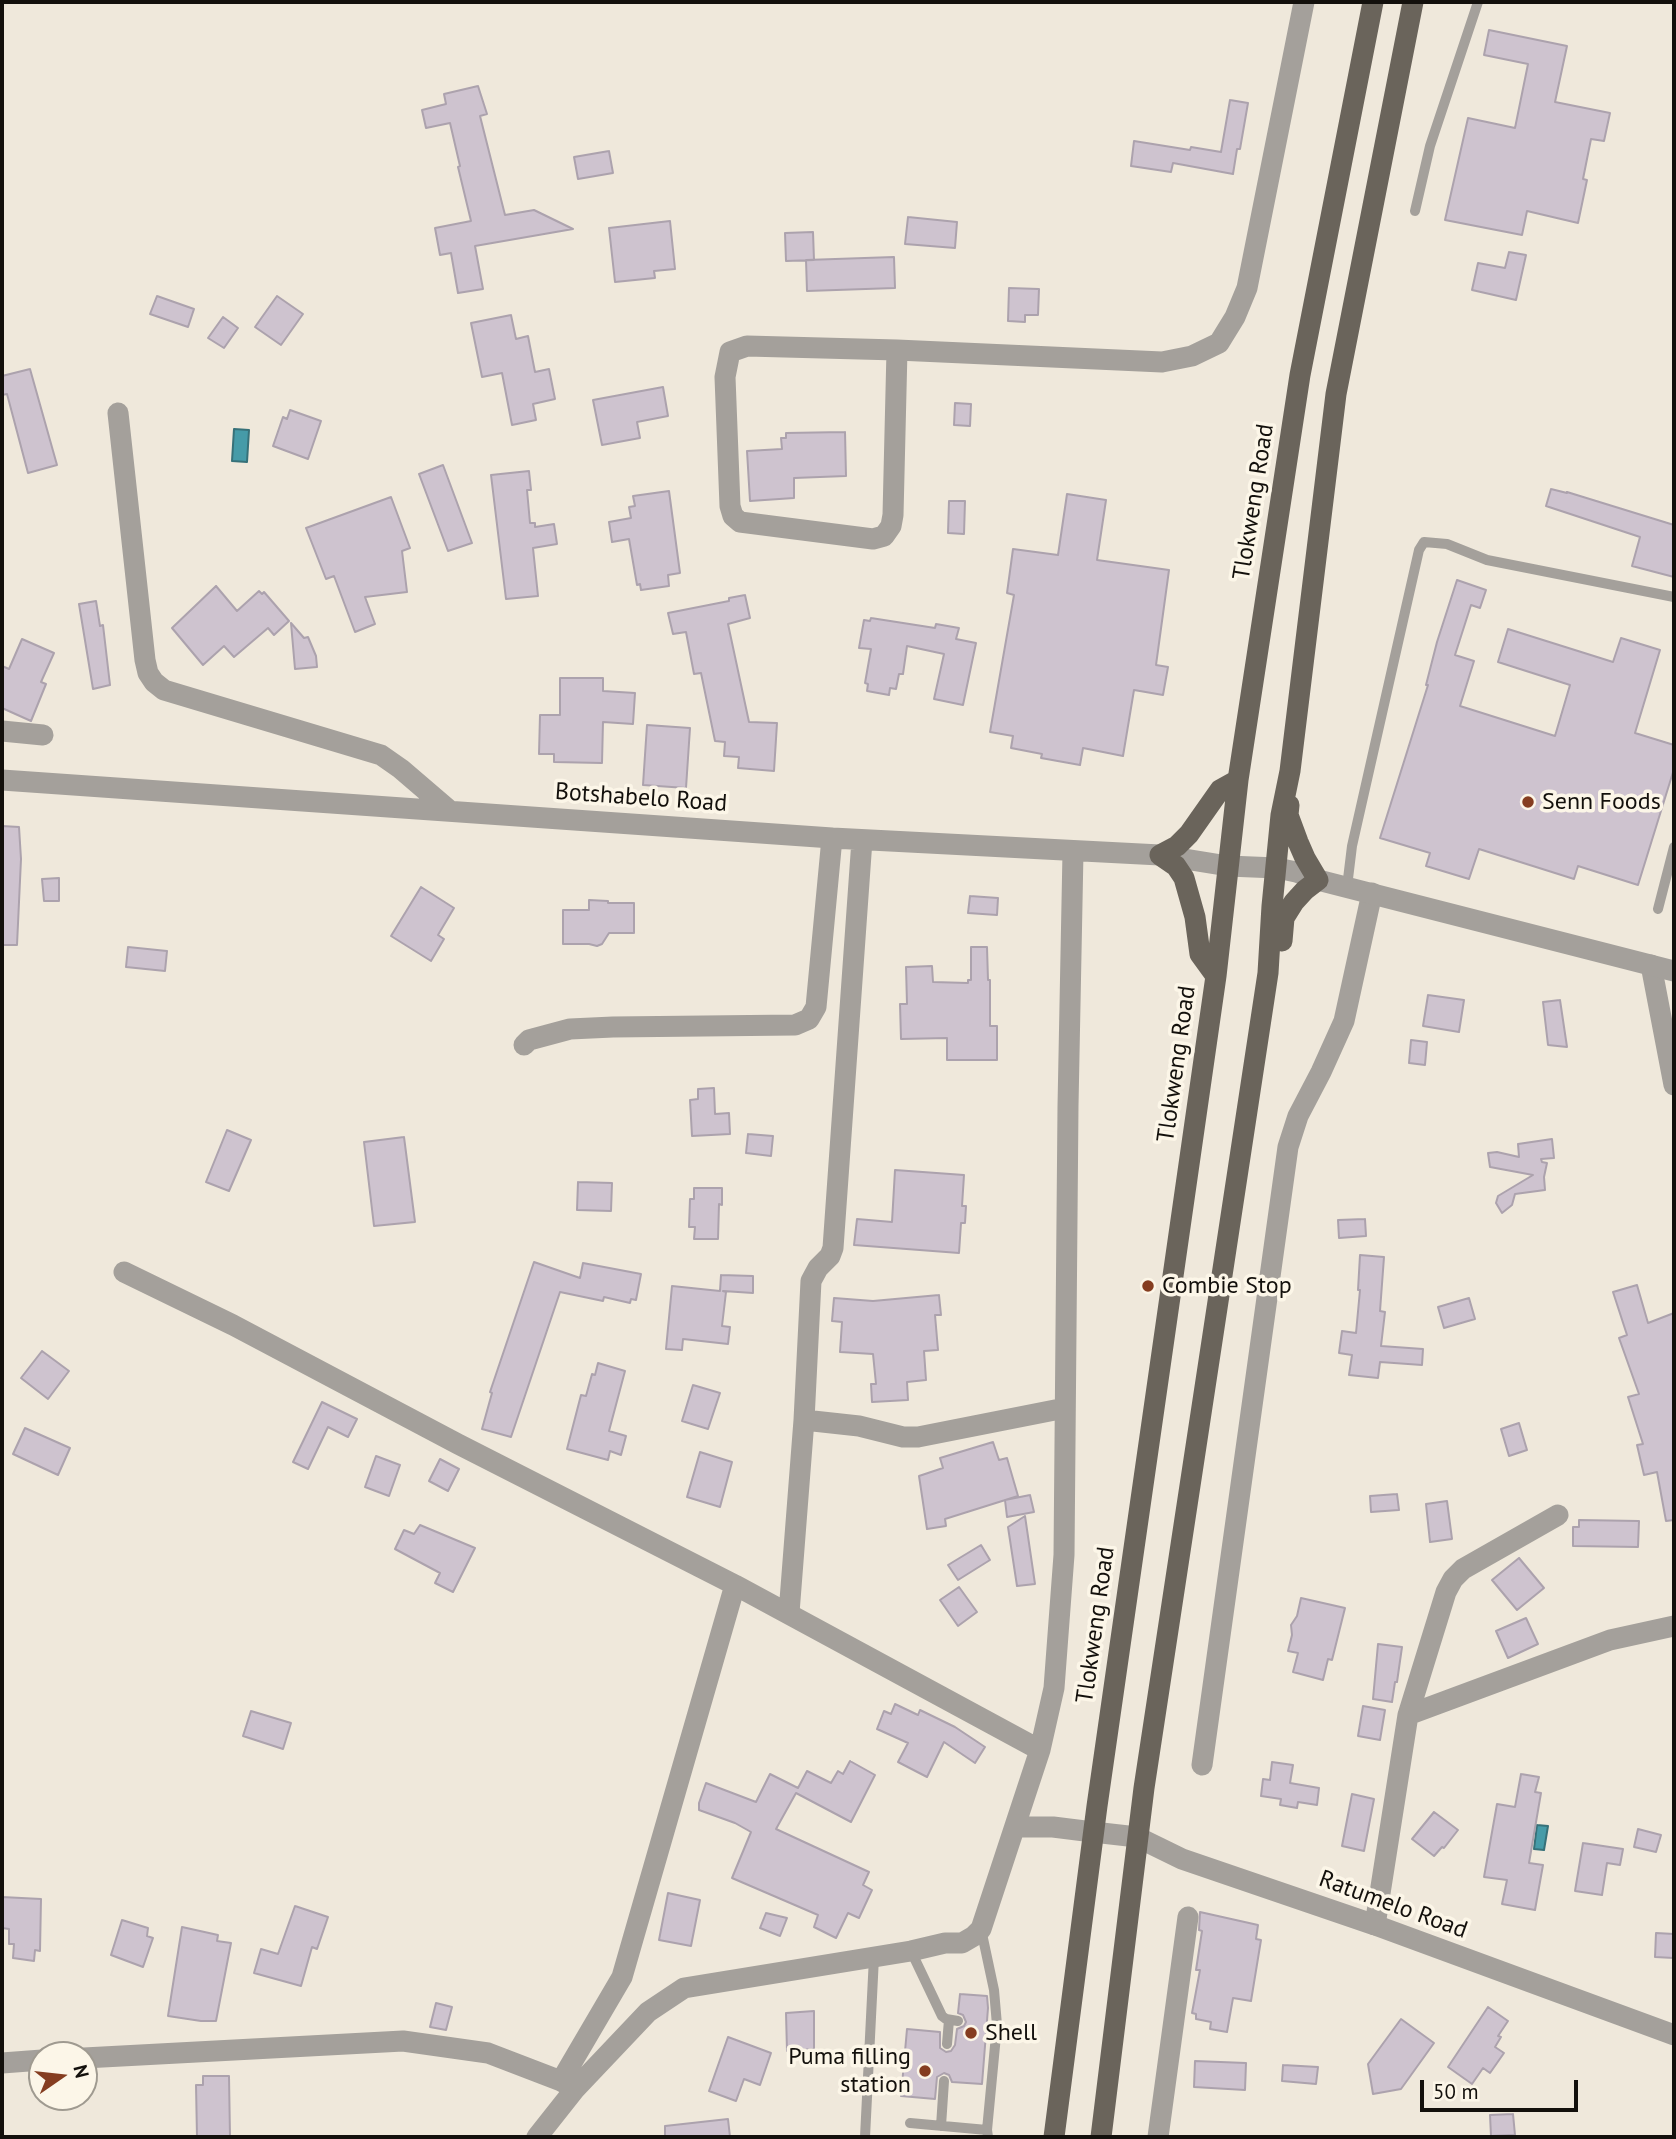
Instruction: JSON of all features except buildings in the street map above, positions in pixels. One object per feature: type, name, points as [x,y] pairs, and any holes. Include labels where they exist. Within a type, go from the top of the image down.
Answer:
[{"type":"main road","name":"Tlokweng Road","points":[[1054,2137],[1093,1832],[1216,976],[1238,780],[1300,375],[1373,2]]},
{"type":"main road","points":[[1268,972],[1281,949],[1284,918],[1299,896],[1318,880],[1305,858],[1288,815],[1290,771],[1336,394],[1413,2]]},
{"type":"main road","points":[[1101,2137],[1137,1837],[1268,972],[1281,815],[1290,771]]},
{"type":"main road","points":[[1216,976],[1200,954],[1195,917],[1184,878],[1175,866],[1160,855],[1177,846],[1189,834],[1220,790],[1238,780]]},
{"type":"street","points":[[897,349],[893,515],[891,526],[884,536],[873,539],[740,522],[733,516],[730,506],[725,377],[730,352],[747,346],[897,349],[1162,362],[1192,356],[1219,343],[1235,317],[1247,288],[1304,2]]},
{"type":"street","points":[[118,413],[145,660],[154,682],[164,690],[381,755],[450,811]]},
{"type":"street","points":[[2,731],[43,735]]},
{"type":"street","name":"Botshabelo Road","points":[[2,780],[862,840],[1160,855],[1228,866],[1277,868],[1674,971]]},
{"type":"street","points":[[524,1045],[529,1040],[570,1030],[794,1025],[809,1019],[816,1007],[832,838]]},
{"type":"street","points":[[789,1613],[804,1420],[811,1281],[833,1248],[862,840]]},
{"type":"street","points":[[568,2085],[648,2012],[684,1988],[911,1951],[945,1943],[962,1943],[981,1929],[1040,1750],[1054,1688],[1064,1555],[1073,852]]},
{"type":"street","points":[[1202,1765],[1288,1147],[1298,1116],[1343,1021],[1372,893]]},
{"type":"street","points":[[1651,965],[1674,1085]]},
{"type":"street","points":[[124,1272],[233,1325],[458,1444],[789,1613],[1040,1750]]},
{"type":"street","points":[[804,1420],[859,1426],[903,1437],[918,1437],[1065,1408]]},
{"type":"street","points":[[1375,1925],[1408,1716],[1446,1592],[1463,1569],[1558,1515]]},
{"type":"street","points":[[537,2137],[568,2085],[622,1977],[735,1585]]},
{"type":"street","points":[[1408,1716],[1610,1640],[1674,1626]]},
{"type":"street","name":"Ratumelo Road","points":[[1016,1827],[1053,1827],[1137,1837],[1182,1859],[1375,1925],[1674,2035]]},
{"type":"street","points":[[1158,2137],[1188,1917]]},
{"type":"street","points":[[98,2057],[403,2041],[488,2053],[568,2085]]},
{"type":"street","points":[[2,2063],[28,2061]]},
{"type":"lane","points":[[1415,211],[1430,146],[1479,2]]},
{"type":"lane","points":[[1347,887],[1355,833],[1419,550],[1424,542],[1447,544],[1487,560],[1674,597]]},
{"type":"lane","points":[[1658,909],[1674,847]]},
{"type":"lane","points":[[910,2123],[988,2134],[994,1990],[981,1929]]},
{"type":"lane","points":[[911,1951],[942,2016],[953,2020],[947,2044]]},
{"type":"lane","points":[[865,2137],[874,1957]]},
{"type":"lane","points":[[941,2126],[944,2081]]},
{"type":"water","points":[[234,429],[249,430],[247,462],[232,461]]},
{"type":"water","points":[[1537,1825],[1548,1826],[1544,1850],[1534,1849]]},
{"type":"place","name":"Senn Foods","points":[[1528,802]]},
{"type":"place","name":"Combie Stop","points":[[1148,1286]]},
{"type":"place","name":"Shell","points":[[971,2033]]},
{"type":"place","name":"Puma filling station","points":[[925,2071]]}]
